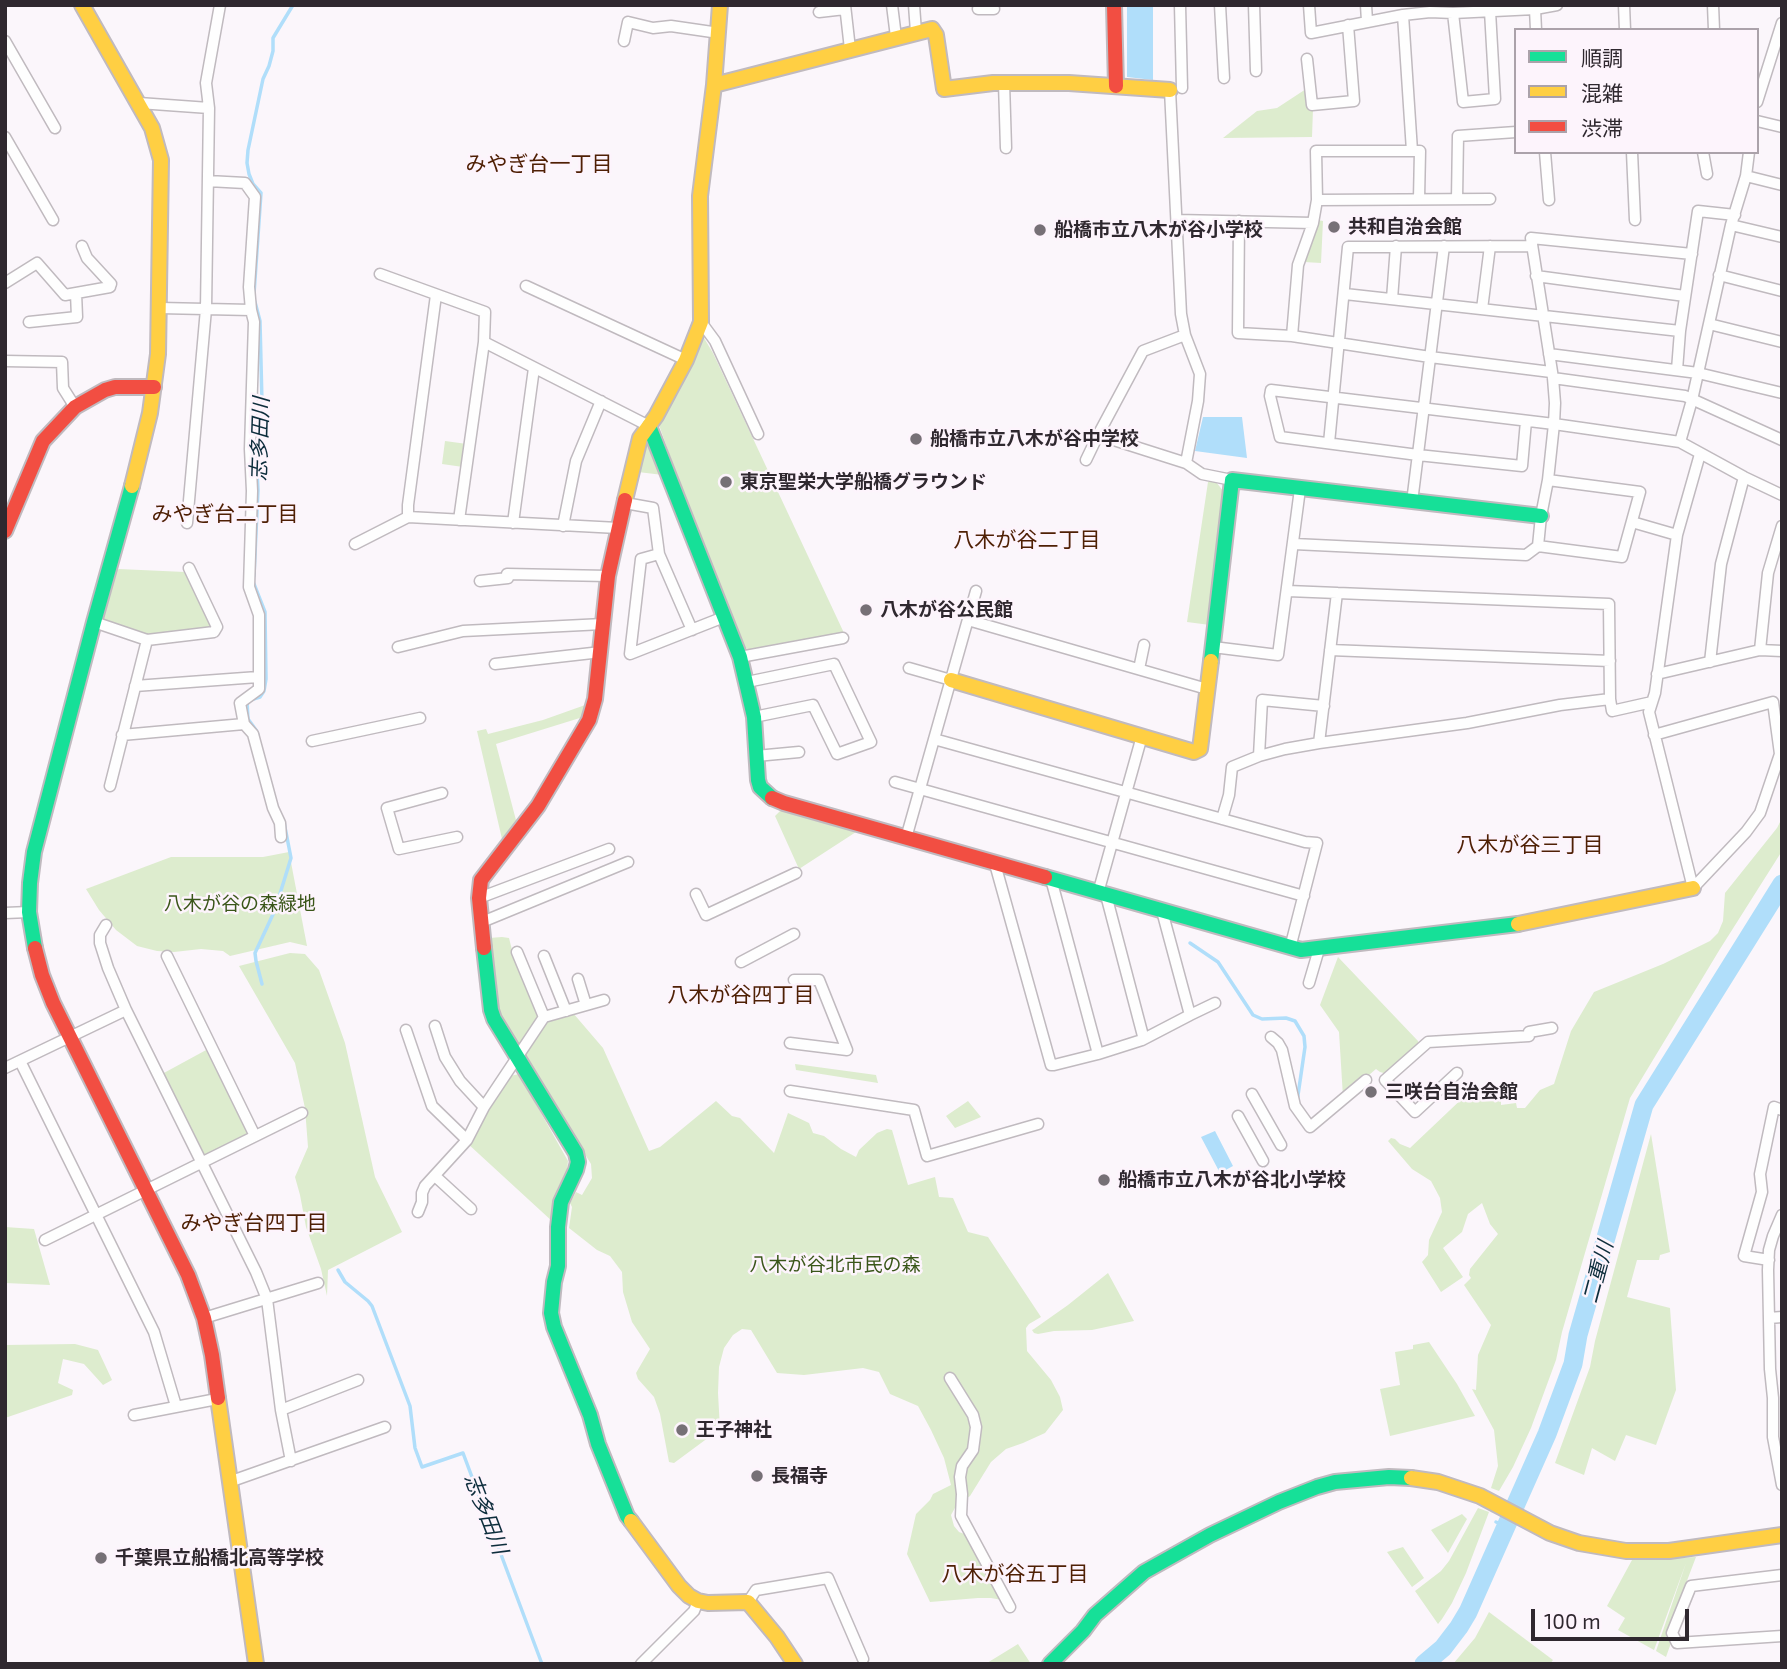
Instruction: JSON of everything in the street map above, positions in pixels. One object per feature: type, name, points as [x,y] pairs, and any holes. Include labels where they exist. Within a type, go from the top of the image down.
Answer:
[{"type":"street","points":[[82,5],[152,128],[160,160],[160,308],[150,412],[34,852],[29,912],[36,953],[53,1003],[188,1275],[204,1318],[212,1355],[256,1664]]},
{"type":"street","points":[[187,523],[206,309],[209,108],[206,83],[220,5]]},
{"type":"street","points":[[720,5],[714,85],[700,196],[701,323],[686,360],[637,447],[608,576],[595,699],[589,720],[538,806],[481,880],[479,898],[494,1019],[576,1153],[576,1170],[561,1202],[558,1266],[551,1314],[627,1516],[689,1596],[698,1601],[748,1602],[796,1664]]},
{"type":"street","points":[[892,5],[896,37]]},
{"type":"street","points":[[914,5],[916,32]]},
{"type":"street","points":[[1114,5],[1116,86]]},
{"type":"street","points":[[1180,5],[1176,89],[1181,314],[1185,335],[1200,374],[1186,463]]},
{"type":"street","points":[[1220,5],[1224,78]]},
{"type":"street","points":[[1254,5],[1256,71]]},
{"type":"street","points":[[1310,5],[1311,33],[1430,8],[1453,13],[1508,8],[1535,9],[1557,5]]},
{"type":"street","points":[[1366,5],[1367,21]]},
{"type":"street","points":[[1624,5],[1625,28]]},
{"type":"street","points":[[1713,5],[1714,28]]},
{"type":"street","points":[[819,12],[845,7],[850,49]]},
{"type":"street","points":[[978,9],[995,9]]},
{"type":"street","points":[[1535,9],[1536,28]]},
{"type":"street","points":[[1453,13],[1463,102],[1495,99],[1490,11]]},
{"type":"street","points":[[1403,15],[1412,151]]},
{"type":"street","points":[[624,41],[628,22],[653,28],[671,26],[719,33]]},
{"type":"street","points":[[1759,89],[1782,23]]},
{"type":"street","points":[[1307,59],[1312,105],[1354,101],[1348,25]]},
{"type":"street","points":[[714,85],[932,29],[936,35],[944,89],[1004,83],[1069,83],[1176,89]]},
{"type":"street","points":[[5,41],[55,128]]},
{"type":"street","points":[[1004,83],[1006,148]]},
{"type":"street","points":[[139,103],[209,108]]},
{"type":"street","points":[[1759,121],[1782,127]]},
{"type":"street","points":[[1457,199],[1458,136],[1514,132]]},
{"type":"street","points":[[5,137],[53,220]]},
{"type":"street","points":[[1292,336],[1298,265],[1313,223],[1317,200],[1316,151],[1420,151],[1419,199]]},
{"type":"street","points":[[1545,154],[1549,200]]},
{"type":"street","points":[[1632,154],[1635,220]]},
{"type":"street","points":[[1703,154],[1707,174]]},
{"type":"street","points":[[1679,442],[1692,400],[1719,275],[1746,176],[1749,154]]},
{"type":"street","points":[[1746,176],[1782,185]]},
{"type":"street","points":[[208,181],[245,183],[255,197],[249,287],[254,322],[250,449],[253,491],[249,587],[259,615],[259,689],[240,703],[244,724],[253,734],[273,808],[280,823],[281,837]]},
{"type":"street","points":[[1317,200],[1490,199]]},
{"type":"street","points":[[1677,370],[1680,331],[1698,211],[1782,237]]},
{"type":"street","points":[[1177,220],[1313,223]]},
{"type":"street","points":[[1239,222],[1238,333],[1292,336],[1685,396],[1782,440]]},
{"type":"street","points":[[1538,546],[1548,480],[1555,403],[1531,238],[1692,254]]},
{"type":"street","points":[[5,283],[37,263],[65,295],[111,285],[86,258],[82,246]]},
{"type":"street","points":[[1392,299],[1396,246]]},
{"type":"street","points":[[1412,502],[1444,246]]},
{"type":"street","points":[[1482,309],[1490,246]]},
{"type":"street","points":[[1329,443],[1348,247],[1531,246]]},
{"type":"street","points":[[380,274],[485,312],[484,342],[459,520]]},
{"type":"street","points":[[1719,275],[1782,291]]},
{"type":"street","points":[[1536,276],[1685,296]]},
{"type":"street","points":[[526,286],[686,360]]},
{"type":"street","points":[[29,322],[77,317],[76,293]]},
{"type":"street","points":[[1345,294],[1680,331]]},
{"type":"street","points":[[408,517],[436,295]]},
{"type":"street","points":[[160,308],[251,310]]},
{"type":"street","points":[[701,323],[715,341],[758,434]]},
{"type":"street","points":[[1709,324],[1782,342]]},
{"type":"street","points":[[1086,460],[1143,351],[1185,335]]},
{"type":"street","points":[[484,342],[649,426],[740,657],[754,717],[760,787],[770,797],[784,803],[1290,948],[1318,949],[1510,926],[1693,887],[1746,832],[1760,813],[1780,754],[1773,702],[1654,735]]},
{"type":"street","points":[[1549,354],[1698,373],[1782,393]]},
{"type":"street","points":[[5,361],[62,362],[63,388],[75,407]]},
{"type":"street","points":[[513,523],[534,368]]},
{"type":"street","points":[[5,531],[48,433],[75,407],[105,390],[114,387],[154,387]]},
{"type":"street","points":[[1526,421],[1522,467],[1280,437],[1270,396],[1271,390],[1554,424],[1679,442],[1782,495]]},
{"type":"street","points":[[563,526],[576,461],[601,401]]},
{"type":"street","points":[[1098,435],[1186,463],[1202,474],[1232,480],[1541,516]]},
{"type":"street","points":[[1693,887],[1649,712],[1677,535],[1700,454]]},
{"type":"street","points":[[1710,662],[1721,564],[1744,477]]},
{"type":"street","points":[[909,668],[1194,752],[1200,748],[1232,480]]},
{"type":"street","points":[[1294,544],[1526,555],[1538,546],[1622,557],[1640,492],[1548,480]]},
{"type":"street","points":[[1213,647],[1278,655],[1300,489]]},
{"type":"street","points":[[625,503],[653,508],[659,554],[692,630]]},
{"type":"street","points":[[355,544],[408,517],[618,528]]},
{"type":"street","points":[[1632,522],[1677,535]]},
{"type":"street","points":[[1760,650],[1768,573],[1782,526]]},
{"type":"street","points":[[659,554],[641,559],[630,654],[724,617]]},
{"type":"street","points":[[94,622],[147,640],[214,632],[217,627],[189,568]]},
{"type":"street","points":[[480,580],[508,578],[507,574],[608,576]]},
{"type":"street","points":[[906,838],[976,591]]},
{"type":"street","points":[[1288,592],[1609,604],[1612,711],[1652,702]]},
{"type":"street","points":[[1319,743],[1337,593]]},
{"type":"street","points":[[968,621],[1207,689]]},
{"type":"street","points":[[398,647],[463,631],[603,624]]},
{"type":"street","points":[[740,657],[843,638]]},
{"type":"street","points":[[110,786],[147,640]]},
{"type":"street","points":[[1139,670],[1144,645]]},
{"type":"street","points":[[1330,650],[1610,661]]},
{"type":"street","points":[[1657,674],[1760,650],[1782,651]]},
{"type":"street","points":[[495,664],[601,652]]},
{"type":"street","points":[[747,682],[834,664],[871,742],[838,754],[813,705],[754,717]]},
{"type":"street","points":[[135,686],[258,677]]},
{"type":"street","points":[[1222,819],[1229,795],[1232,767],[1259,756],[1319,743],[1467,723],[1560,705],[1610,699]]},
{"type":"street","points":[[1259,756],[1262,700],[1324,705]]},
{"type":"street","points":[[312,741],[420,718]]},
{"type":"street","points":[[122,735],[244,724]]},
{"type":"street","points":[[1142,736],[1112,842],[1102,894],[1143,1035],[1142,1040]]},
{"type":"street","points":[[934,739],[1317,843],[1290,948]]},
{"type":"street","points":[[756,756],[799,752]]},
{"type":"street","points":[[895,782],[1304,897]]},
{"type":"street","points":[[442,793],[387,808],[399,849],[457,837]]},
{"type":"street","points":[[479,898],[609,849]]},
{"type":"street","points":[[482,922],[628,862]]},
{"type":"street","points":[[995,864],[1051,1065],[1142,1040],[1214,1003]]},
{"type":"street","points":[[696,894],[706,915],[796,873]]},
{"type":"street","points":[[1051,879],[1098,1054]]},
{"type":"street","points":[[1162,911],[1190,1014]]},
{"type":"street","points":[[5,913],[29,912]]},
{"type":"street","points":[[106,925],[100,935],[100,943],[126,1010],[267,1298],[281,1410],[291,1461]]},
{"type":"street","points":[[741,962],[794,934]]},
{"type":"street","points":[[1309,983],[1318,949]]},
{"type":"street","points":[[517,953],[544,1017]]},
{"type":"street","points":[[544,956],[566,1011]]},
{"type":"street","points":[[167,957],[255,1136]]},
{"type":"street","points":[[578,979],[586,1005]]},
{"type":"street","points":[[790,1044],[847,1050],[819,980],[794,980]]},
{"type":"street","points":[[418,1212],[422,1193],[467,1140],[484,1107],[544,1017],[604,1000]]},
{"type":"street","points":[[5,1068],[126,1010]]},
{"type":"street","points":[[435,1026],[445,1057],[460,1081],[484,1107]]},
{"type":"street","points":[[1457,1073],[1415,1112],[1385,1080],[1428,1042],[1529,1034],[1552,1028]]},
{"type":"street","points":[[406,1030],[432,1106],[467,1140]]},
{"type":"street","points":[[1271,1037],[1282,1050],[1295,1106],[1310,1127],[1366,1080]]},
{"type":"street","points":[[20,1061],[155,1332],[176,1406]]},
{"type":"street","points":[[790,1091],[914,1110],[927,1156],[1038,1124]]},
{"type":"street","points":[[1252,1094],[1281,1145]]},
{"type":"street","points":[[1769,1260],[1744,1256],[1762,1192],[1760,1174],[1774,1107],[1782,1110]]},
{"type":"street","points":[[45,1240],[302,1113]]},
{"type":"street","points":[[1238,1116],[1263,1161]]},
{"type":"street","points":[[435,1176],[471,1209]]},
{"type":"street","points":[[1781,1220],[1773,1236],[1769,1260],[1769,1318],[1770,1369],[1777,1398],[1773,1437],[1782,1485]]},
{"type":"street","points":[[204,1318],[318,1283]]},
{"type":"street","points":[[1769,1318],[1782,1317]]},
{"type":"street","points":[[950,1378],[973,1415],[976,1427],[973,1450],[962,1466],[960,1477],[961,1516],[1010,1607]]},
{"type":"street","points":[[281,1410],[358,1380]]},
{"type":"street","points":[[134,1415],[217,1399]]},
{"type":"street","points":[[229,1482],[385,1427]]},
{"type":"street","points":[[1050,1664],[1095,1615],[1144,1572],[1210,1535],[1297,1493],[1345,1480],[1403,1477],[1438,1482],[1464,1489],[1550,1533],[1579,1543],[1626,1552],[1669,1550],[1782,1535]]},
{"type":"street","points":[[1782,1576],[1690,1586],[1672,1633],[1677,1643],[1782,1636]]},
{"type":"street","points":[[748,1602],[756,1590],[828,1578],[863,1659]]},
{"type":"street","points":[[641,1664],[694,1611],[698,1601]]},
{"type":"green space","points":[[1306,89],[1313,109],[1312,137],[1223,138],[1257,111],[1277,108]]},
{"type":"green space","points":[[1318,220],[1323,221],[1321,263],[1304,262]]},
{"type":"green space","name":"東京聖栄大学船橋グラウンド","points":[[704,338],[844,633],[751,651],[744,647],[699,538],[659,425],[680,390]]},
{"type":"green space","points":[[445,441],[467,444],[463,467],[442,464]]},
{"type":"green space","points":[[644,445],[652,445],[663,475],[638,472]]},
{"type":"green space","points":[[1208,482],[1216,482],[1224,492],[1210,625],[1187,622]]},
{"type":"green space","points":[[119,569],[185,572],[212,624],[211,630],[145,635],[105,623],[101,618],[113,572]]},
{"type":"green space","points":[[588,704],[583,717],[496,744],[517,824],[502,839],[477,731],[486,729],[488,734],[543,720]]},
{"type":"green space","points":[[781,810],[856,832],[799,869],[775,816]]},
{"type":"green space","points":[[1782,818],[1782,851],[1630,1098],[1556,1360],[1531,1428],[1513,1467],[1499,1491],[1491,1488],[1498,1466],[1494,1430],[1472,1389],[1476,1390],[1478,1355],[1491,1325],[1464,1285],[1471,1278],[1470,1269],[1498,1234],[1490,1224],[1482,1203],[1468,1214],[1462,1232],[1443,1248],[1463,1277],[1441,1292],[1422,1262],[1428,1255],[1429,1240],[1442,1212],[1440,1198],[1431,1181],[1412,1169],[1388,1141],[1395,1139],[1410,1148],[1469,1092],[1501,1087],[1501,1105],[1516,1103],[1517,1108],[1525,1108],[1540,1090],[1554,1084],[1571,1031],[1594,992],[1663,964],[1710,941],[1718,933],[1723,921],[1725,893]]},
{"type":"green space","name":"八木が谷の森緑地","points":[[289,852],[307,946],[290,942],[230,956],[223,951],[201,949],[174,952],[137,946],[116,930],[86,889],[171,857],[263,857]]},
{"type":"green space","name":"八木が谷北市民の森","points":[[489,938],[509,938],[513,954],[539,1014],[573,1013],[603,1048],[649,1151],[660,1147],[716,1101],[732,1116],[740,1118],[774,1153],[788,1113],[809,1123],[813,1133],[824,1136],[856,1157],[859,1150],[877,1133],[892,1130],[908,1185],[935,1177],[939,1197],[953,1198],[968,1232],[988,1237],[1041,1317],[1026,1328],[1027,1351],[1051,1380],[1063,1410],[1045,1433],[1006,1449],[991,1462],[970,1496],[956,1506],[951,1515],[954,1526],[967,1535],[1002,1600],[978,1598],[930,1602],[907,1554],[916,1514],[933,1494],[951,1485],[944,1458],[918,1406],[890,1394],[879,1372],[863,1368],[804,1375],[777,1373],[751,1330],[742,1329],[733,1335],[724,1348],[719,1367],[720,1429],[674,1463],[669,1462],[654,1397],[636,1373],[650,1349],[632,1322],[623,1292],[622,1272],[610,1256],[597,1250],[569,1228],[572,1207],[570,1203],[576,1192],[582,1195],[592,1178],[591,1164],[503,1021],[499,1009]]},
{"type":"green space","points":[[290,953],[305,954],[319,970],[345,1043],[375,1177],[402,1232],[328,1270],[327,1296],[321,1269],[306,1227],[295,1177],[308,1147],[305,1108],[295,1063],[239,966]]},
{"type":"green space","points":[[1338,957],[1419,1044],[1387,1074],[1376,1069],[1343,1097],[1339,1032],[1320,1005]]},
{"type":"green space","points":[[208,1049],[249,1131],[248,1136],[207,1157],[162,1074]]},
{"type":"green space","points":[[795,1064],[876,1075],[878,1083],[796,1070]]},
{"type":"green space","points":[[519,1074],[568,1161],[567,1170],[557,1190],[553,1222],[467,1143],[510,1076]]},
{"type":"green space","points":[[968,1101],[981,1117],[955,1128],[946,1116]]},
{"type":"green space","points":[[1651,1134],[1670,1252],[1660,1255],[1659,1260],[1637,1260],[1627,1297],[1670,1308],[1676,1390],[1656,1445],[1626,1435],[1615,1461],[1592,1448],[1584,1475],[1555,1463],[1590,1367]]},
{"type":"green space","points":[[5,1227],[34,1229],[50,1285],[5,1283]]},
{"type":"green space","points":[[1108,1273],[1134,1321],[1092,1330],[1034,1333],[1032,1330]]},
{"type":"green space","points":[[1429,1342],[1475,1416],[1390,1436],[1380,1389],[1400,1385],[1395,1352],[1413,1349],[1413,1345]]},
{"type":"green space","points":[[75,1344],[98,1350],[112,1380],[103,1385],[84,1364],[63,1359],[58,1383],[73,1390],[72,1395],[5,1418],[5,1345]]},
{"type":"green space","points":[[1478,1508],[1489,1512],[1466,1573],[1452,1603],[1438,1624],[1415,1591],[1441,1571],[1449,1561]]},
{"type":"green space","points":[[1462,1514],[1467,1519],[1448,1553],[1431,1530]]},
{"type":"green space","points":[[1403,1547],[1424,1578],[1412,1587],[1387,1552]]},
{"type":"green space","points":[[1696,1557],[1666,1636],[1671,1643],[1666,1657],[1656,1651],[1686,1563],[1654,1650],[1618,1630],[1625,1618],[1607,1606],[1632,1560]]},
{"type":"green space","points":[[1489,1612],[1553,1660],[1550,1664],[1453,1664],[1475,1638]]},
{"type":"green space","points":[[1018,1644],[1031,1664],[987,1664],[987,1663]]},
{"type":"water","points":[[1127,5],[1153,5],[1153,80],[1127,77]]},
{"type":"water","points":[[1203,417],[1242,417],[1247,458],[1195,451]]},
{"type":"water","points":[[1215,1131],[1233,1166],[1220,1173],[1201,1137]]},
{"type":"waterway","name":"志多田川","points":[[254,294],[261,193],[249,174],[248,150],[263,79],[273,51],[273,38],[293,5]]},
{"type":"waterway","name":"志多田川","points":[[254,576],[262,403],[260,321],[255,302]]},
{"type":"waterway","name":"志多田川","points":[[254,584],[265,612],[264,691],[260,697],[247,701],[248,719],[258,735]]},
{"type":"waterway","name":"志多田川","points":[[262,984],[255,953],[275,910],[291,858],[284,822]]},
{"type":"waterway","name":"二重川","points":[[1424,1664],[1443,1648],[1468,1612],[1547,1434],[1573,1364],[1578,1335],[1644,1105],[1782,884]]},
{"type":"waterway","points":[[1190,943],[1218,962],[1253,1015],[1262,1019],[1286,1018],[1295,1021],[1304,1036],[1305,1047],[1297,1102]]},
{"type":"waterway","name":"志多田川","points":[[338,1270],[345,1282],[372,1306],[410,1406],[415,1448],[422,1467],[463,1453],[542,1664]]},
{"type":"waterway","points":[[1496,1522],[1506,1526]]},
{"type":"traffic: fast","points":[[649,426],[740,657],[754,717],[758,780],[760,787],[772,798]]},
{"type":"traffic: fast","points":[[1211,661],[1232,480],[1541,516]]},
{"type":"traffic: fast","points":[[35,948],[29,912],[34,852],[132,486]]},
{"type":"traffic: fast","points":[[1045,877],[1301,950],[1518,924]]},
{"type":"traffic: fast","points":[[484,948],[494,1019],[576,1153],[576,1170],[561,1202],[558,1266],[551,1313],[554,1327],[590,1415],[598,1444],[631,1521]]},
{"type":"traffic: fast","points":[[1050,1664],[1095,1615],[1144,1572],[1210,1535],[1317,1487],[1335,1482],[1389,1477],[1411,1478]]},
{"type":"traffic: slow","points":[[82,5],[152,128],[161,160],[158,354],[150,413],[132,486]]},
{"type":"traffic: slow","points":[[625,500],[640,438],[656,416],[686,360],[701,322],[700,196],[714,85],[720,5]]},
{"type":"traffic: slow","points":[[714,85],[932,29],[936,35],[944,89],[993,83],[1069,83],[1170,90]]},
{"type":"traffic: slow","points":[[951,680],[1194,752],[1200,749],[1211,661]]},
{"type":"traffic: slow","points":[[1518,924],[1693,888]]},
{"type":"traffic: slow","points":[[218,1398],[256,1664]]},
{"type":"traffic: slow","points":[[1411,1478],[1438,1482],[1480,1496],[1550,1533],[1579,1543],[1626,1551],[1669,1551],[1782,1535]]},
{"type":"traffic: slow","points":[[631,1521],[689,1596],[708,1603],[748,1602],[795,1664]]},
{"type":"traffic: jam","points":[[1114,5],[1116,86]]},
{"type":"traffic: jam","points":[[5,531],[43,441],[75,407],[115,387],[154,387]]},
{"type":"traffic: jam","points":[[484,948],[479,898],[481,880],[538,806],[589,720],[595,699],[608,576],[625,500]]},
{"type":"traffic: jam","points":[[772,798],[1045,877]]},
{"type":"traffic: jam","points":[[35,948],[53,1003],[188,1275],[204,1318],[218,1398]]},
{"type":"place","name":"共和自治会館","points":[[1334,227]]},
{"type":"place","name":"船橋市立八木が谷小学校","points":[[1040,230]]},
{"type":"place","name":"船橋市立八木が谷中学校","points":[[916,439]]},
{"type":"place","name":"東京聖栄大学船橋グラウンド","points":[[726,482]]},
{"type":"place","name":"八木が谷公民館","points":[[866,610]]},
{"type":"place","name":"三咲台自治会館","points":[[1371,1092]]},
{"type":"place","name":"船橋市立八木が谷北小学校","points":[[1104,1180]]},
{"type":"place","name":"王子神社","points":[[682,1430]]},
{"type":"place","name":"長福寺","points":[[757,1476]]},
{"type":"place","name":"千葉県立船橋北高等学校","points":[[101,1558]]},
{"type":"district","name":"みやぎ台一丁目","points":[[539,164]]},
{"type":"district","name":"みやぎ台二丁目","points":[[225,514]]},
{"type":"district","name":"八木が谷二丁目","points":[[1027,540]]},
{"type":"district","name":"八木が谷三丁目","points":[[1530,845]]},
{"type":"district","name":"八木が谷四丁目","points":[[741,995]]},
{"type":"district","name":"みやぎ台四丁目","points":[[254,1223]]},
{"type":"district","name":"八木が谷五丁目","points":[[1015,1574]]}]
